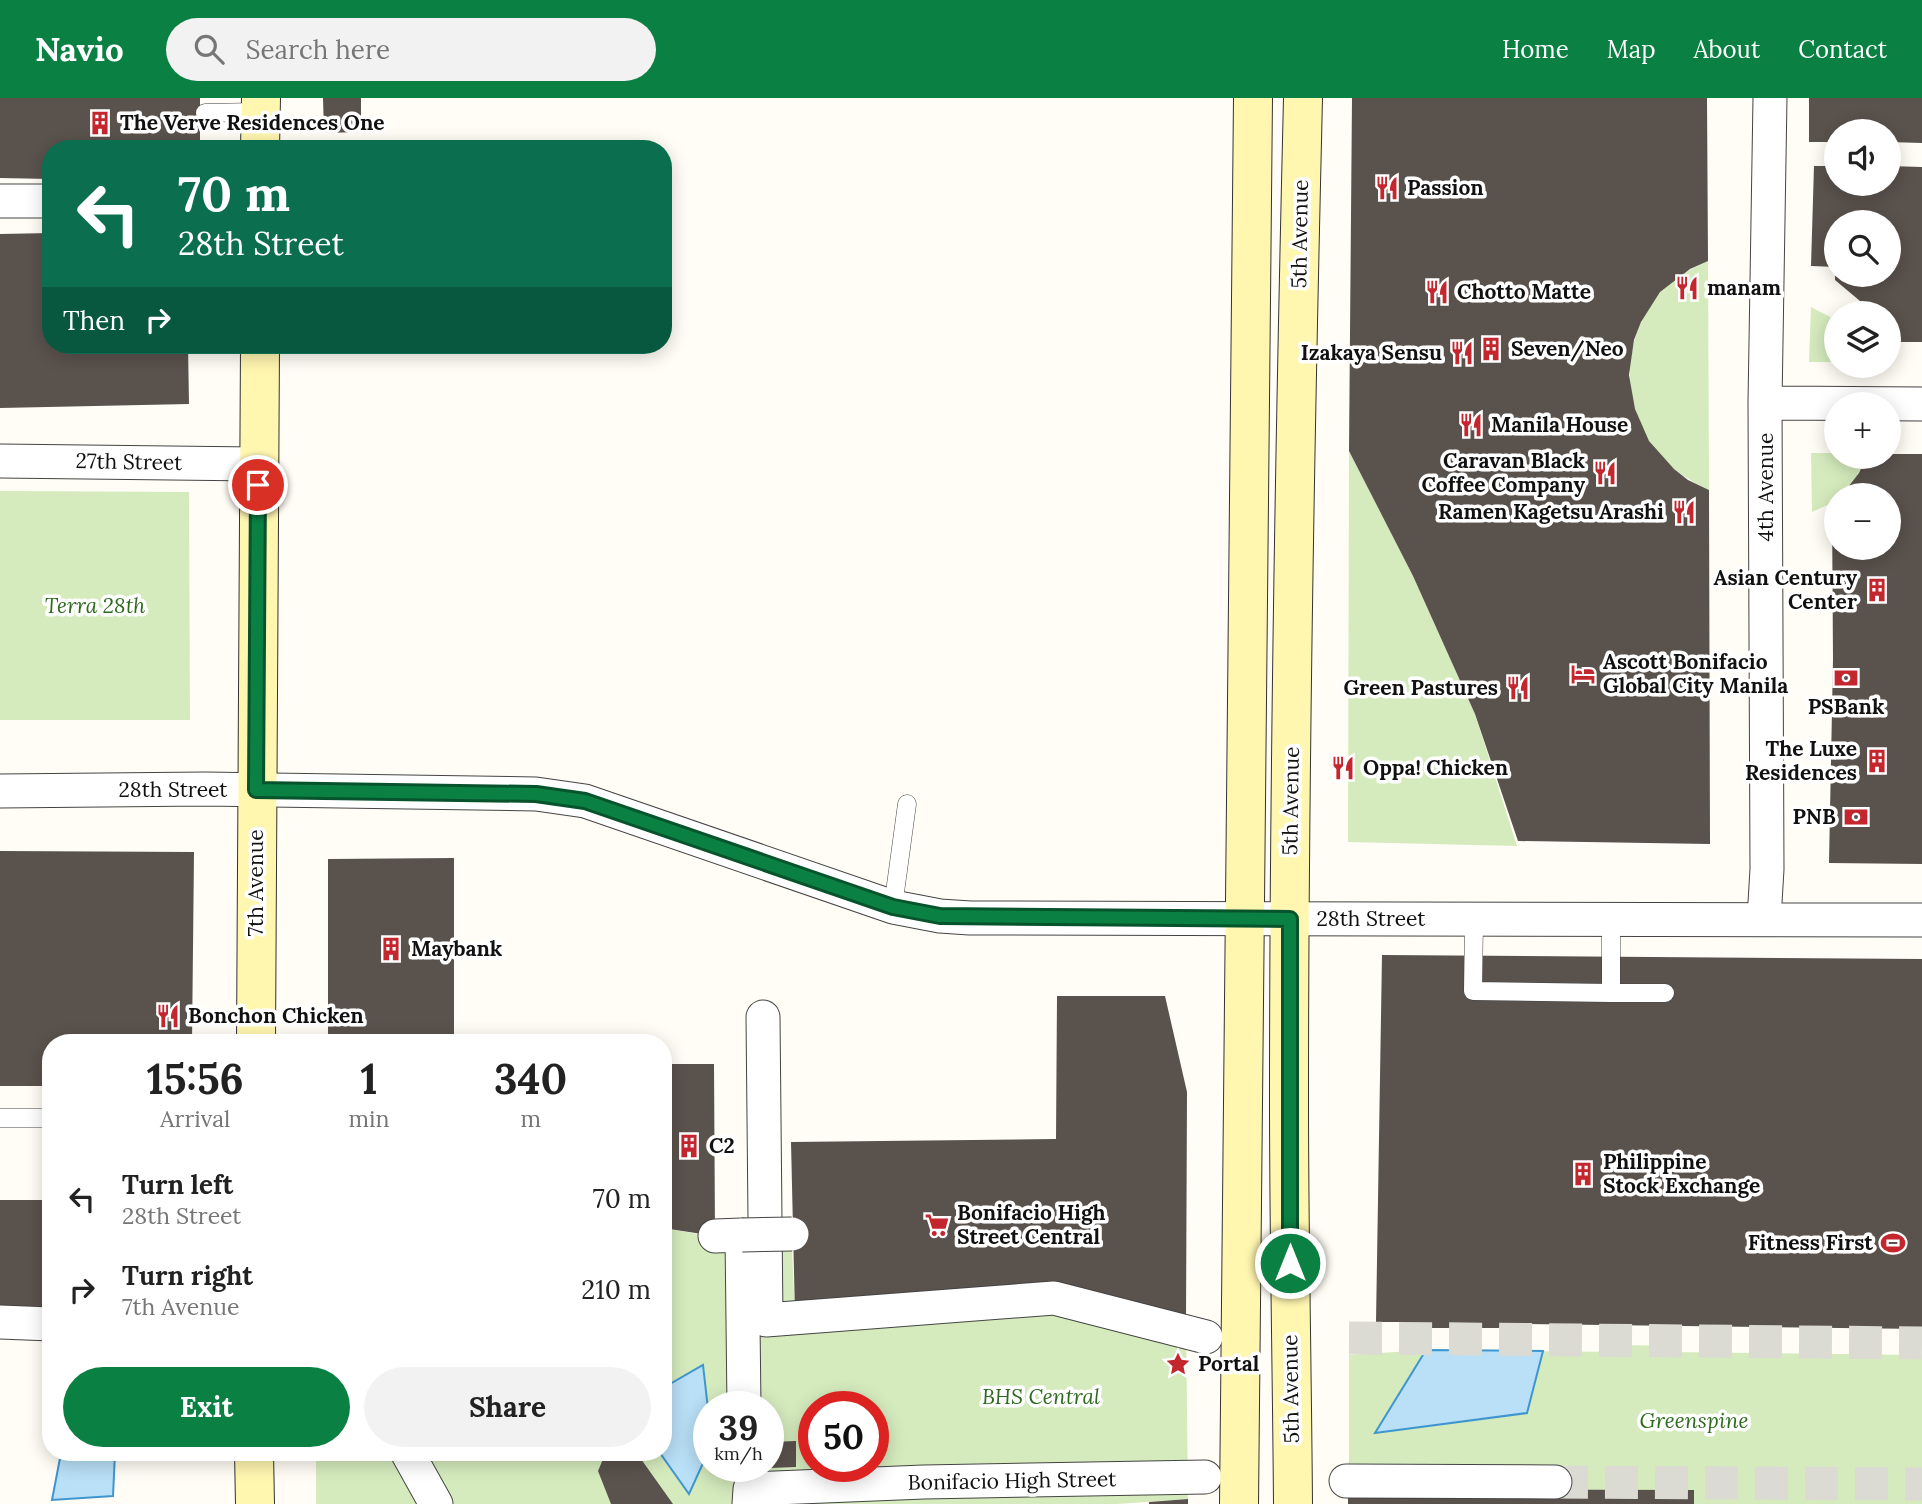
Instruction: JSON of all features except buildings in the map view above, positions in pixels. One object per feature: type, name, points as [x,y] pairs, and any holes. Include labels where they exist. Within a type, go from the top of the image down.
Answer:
[{"type":"main road","name":"5th Avenue","points":[[1239,1504],[1253,98]]},
{"type":"main road","name":"5th Avenue","points":[[1293,1504],[1289,1168],[1290,919],[1303,98]]},
{"type":"main road","name":"7th Avenue","points":[[256,1034],[260,354]]},
{"type":"main road","points":[[254,1461],[255,1504]]},
{"type":"street","name":"4th Avenue","points":[[1764,919],[1767,869],[1765,403],[1770,98]]},
{"type":"street","points":[[0,201],[42,201]]},
{"type":"street","points":[[1765,403],[1922,404]]},
{"type":"street","name":"27th Street","points":[[0,461],[258,464]]},
{"type":"street","name":"28th Street","points":[[0,791],[256,790],[536,794],[585,801],[893,907],[940,916],[1922,920]]},
{"type":"street","points":[[763,1017],[766,1320],[1054,1298],[1206,1337]]},
{"type":"street","points":[[743,1391],[728,1236],[792,1234]]},
{"type":"street","points":[[0,1322],[42,1324]]},
{"type":"street","points":[[412,1461],[436,1504]]},
{"type":"street","name":"Bonifacio High Street","points":[[747,1504],[750,1489],[1205,1477]]},
{"type":"street","points":[[1346,1481],[1555,1482]]},
{"type":"street","points":[[746,1482],[747,1504]]},
{"type":"lane","points":[[205,113],[260,120]]},
{"type":"lane","points":[[893,907],[907,804]]},
{"type":"lane","points":[[1474,919],[1473,991],[1665,993]]},
{"type":"lane","points":[[1611,919],[1611,993]]},
{"type":"lane","points":[[0,1118],[42,1118]]},
{"type":"green space","points":[[1708,261],[1709,490],[1672,467],[1647,439],[1632,397],[1630,375],[1637,332],[1659,293],[1675,278]]},
{"type":"green space","points":[[1811,307],[1824,314],[1824,362],[1809,362]]},
{"type":"green space","points":[[1349,451],[1413,576],[1475,714],[1517,846],[1348,842]]},
{"type":"green space","points":[[1811,453],[1824,453],[1824,469],[1860,469],[1851,483],[1824,483],[1824,506],[1812,512]]},
{"type":"green space","name":"Terra 28th","points":[[0,491],[189,492],[190,720],[0,720]]},
{"type":"green space","name":"BHS Central","points":[[672,1230],[792,1250],[795,1315],[1052,1287],[1186,1319],[1188,1499],[1117,1504],[316,1504],[316,1461],[672,1461]]},
{"type":"green space","name":"Greenspine","points":[[1625,1345],[1667,1346],[1667,1352],[1922,1355],[1922,1504],[1694,1504],[1694,1490],[1348,1489],[1349,1355],[1426,1350],[1621,1352]]},
{"type":"water","points":[[1426,1350],[1543,1351],[1527,1413],[1375,1433]]},
{"type":"water","points":[[703,1365],[706,1391],[693,1391],[694,1482],[689,1494],[666,1461],[672,1461],[672,1383]]},
{"type":"water","points":[[59,1461],[115,1461],[113,1496],[52,1500]]},
{"type":"tunnel","points":[[1349,1338],[1922,1343]]},
{"type":"tunnel","points":[[1555,1482],[1922,1484]]},
{"type":"place","name":"The Verve Residences One","points":[[100,123]]},
{"type":"place","name":"Passion","points":[[1387,188]]},
{"type":"place","name":"manam","points":[[1687,288]]},
{"type":"place","name":"Chotto Matte","points":[[1437,292]]},
{"type":"place","name":"Seven/Neo","points":[[1491,349]]},
{"type":"place","name":"Izakaya Sensu","points":[[1462,353]]},
{"type":"place","name":"Manila House","points":[[1471,425]]},
{"type":"place","name":"Caravan Black Coffee Company","points":[[1605,473]]},
{"type":"place","name":"Ramen Kagetsu Arashi","points":[[1684,512]]},
{"type":"place","name":"Asian Century Center","points":[[1877,590]]},
{"type":"place","name":"Ascott Bonifacio Global City Manila","points":[[1583,674]]},
{"type":"place","name":"PSBank","points":[[1846,678]]},
{"type":"place","name":"Green Pastures","points":[[1518,688]]},
{"type":"place","name":"The Luxe Residences","points":[[1877,761]]},
{"type":"place","name":"Oppa! Chicken","points":[[1343,768]]},
{"type":"place","name":"PNB","points":[[1856,817]]},
{"type":"place","name":"Maybank","points":[[391,949]]},
{"type":"place","name":"Bonchon Chicken","points":[[168,1016]]},
{"type":"place","name":"C2","points":[[689,1146]]},
{"type":"place","name":"Philippine Stock Exchange","points":[[1583,1174]]},
{"type":"place","name":"Bonifacio High Street Central","points":[[937,1225]]},
{"type":"place","name":"Fitness First","points":[[1893,1243]]},
{"type":"place","name":"Portal","points":[[1178,1364]]},
{"type":"route","points":[[258,485],[256,790],[536,794],[585,801],[893,907],[940,916],[1290,919],[1290,1263]]}]
